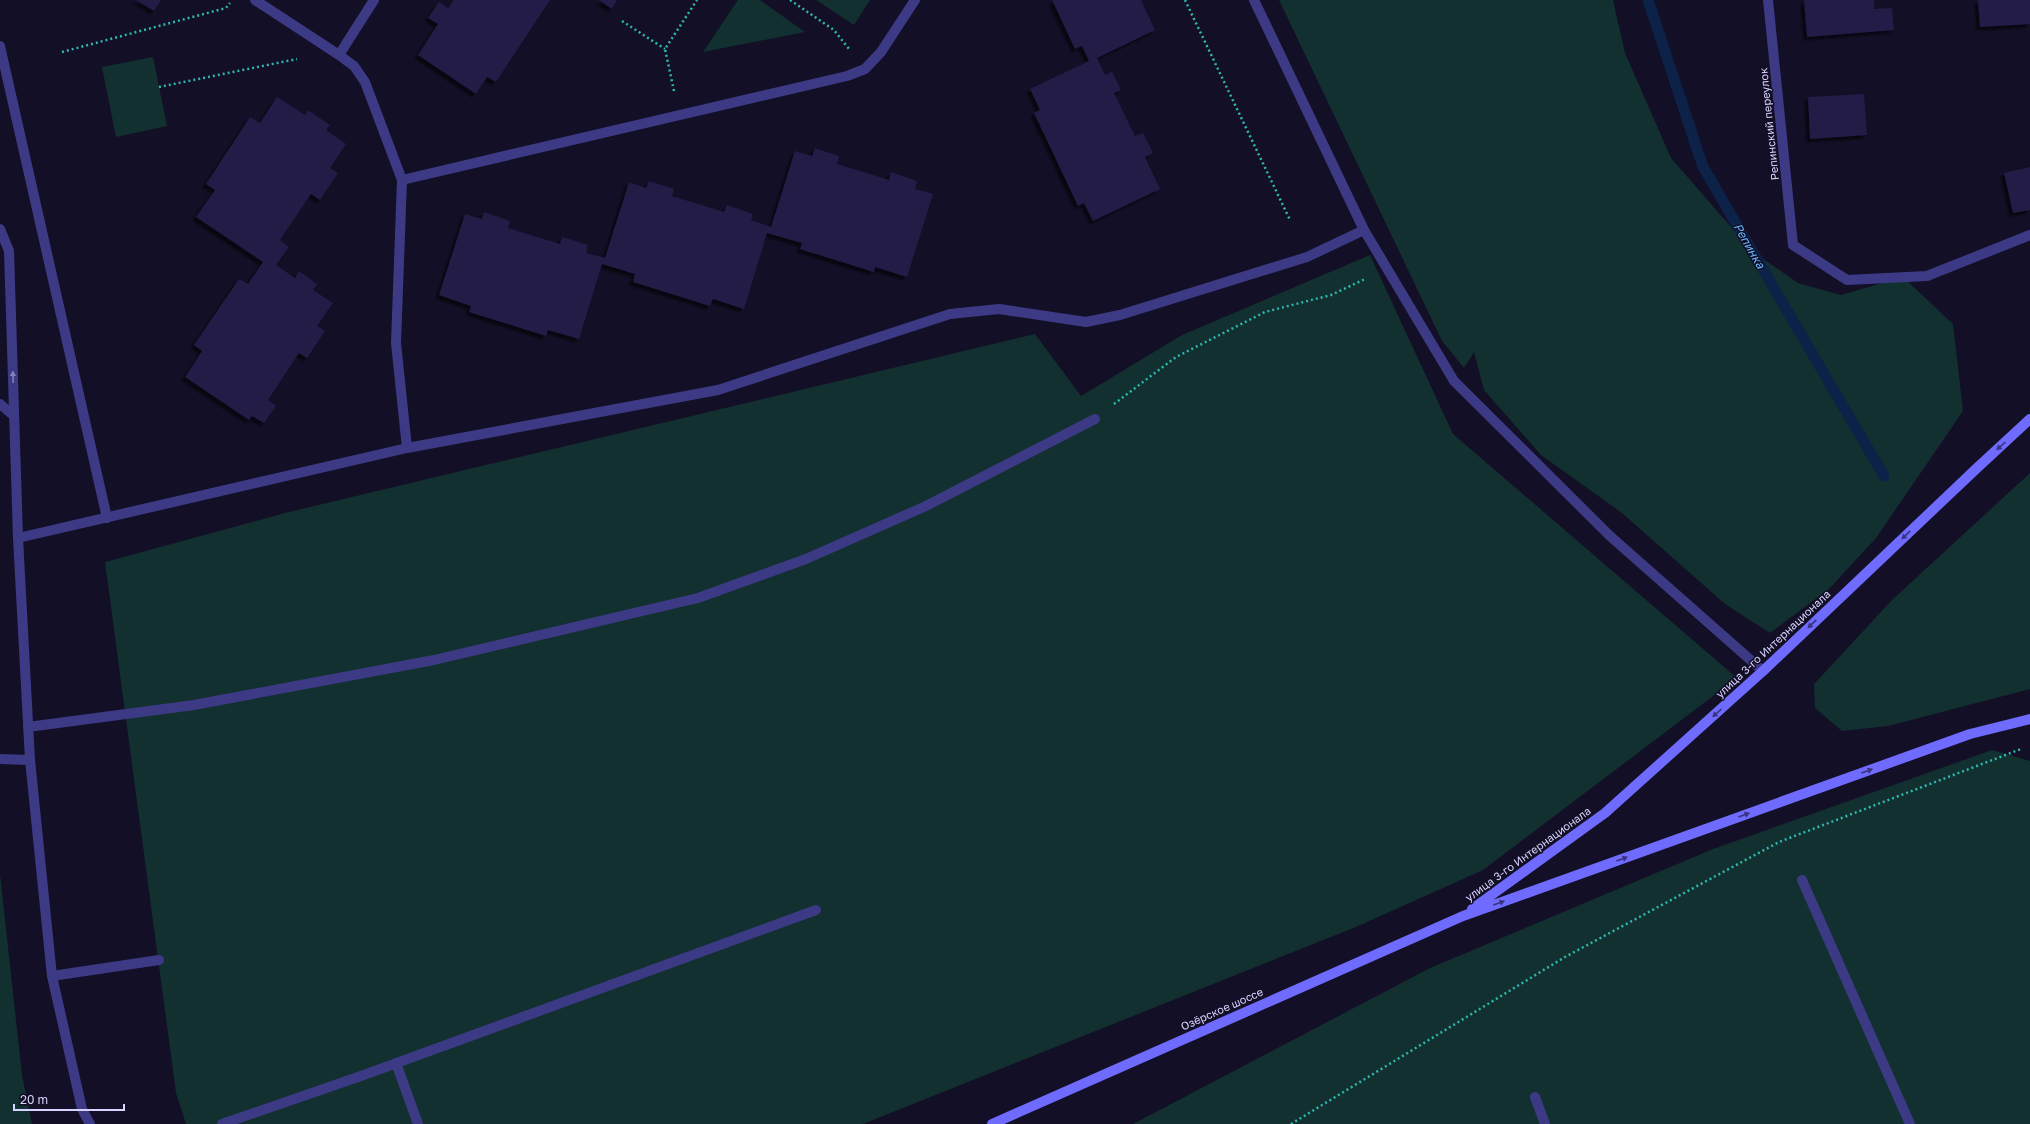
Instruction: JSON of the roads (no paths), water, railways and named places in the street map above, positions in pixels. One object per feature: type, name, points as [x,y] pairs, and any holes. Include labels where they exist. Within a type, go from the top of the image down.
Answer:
[{"type":"main road","name":"улица 3-го Интернационала","points":[[1463,916],[1605,813],[1763,671],[1977,468],[2030,420]]},
{"type":"main road","name":"улица 3-го Интернационала","points":[[1463,916],[1970,734],[2030,719]]},
{"type":"main road","name":"Озёрское шоссе","points":[[992,1124],[1463,916]]},
{"type":"street","points":[[256,0],[354,66],[365,82],[402,180],[396,343],[407,448]]},
{"type":"street","points":[[339,55],[374,0]]},
{"type":"street","points":[[402,180],[847,76],[866,69],[881,52],[914,0]]},
{"type":"street","points":[[1254,0],[1364,230],[1454,381],[1610,536],[1763,671]]},
{"type":"street","name":"Репинский переулок","points":[[1768,0],[1793,245],[1847,280],[1927,276],[2030,235]]},
{"type":"street","points":[[0,46],[107,518]]},
{"type":"street","points":[[0,229],[9,251],[18,538],[30,760],[52,976],[82,1109],[90,1124]]},
{"type":"street","points":[[18,538],[407,448],[718,390],[950,314],[999,309],[1086,322],[1120,315],[1307,257],[1364,230]]},
{"type":"street","points":[[0,404],[14,416]]},
{"type":"street","points":[[28,727],[194,705],[434,660],[698,598],[806,559],[926,506],[1094,419]]},
{"type":"street","points":[[0,759],[30,760]]},
{"type":"street","points":[[1802,880],[1910,1124]]},
{"type":"street","points":[[222,1124],[396,1063],[816,910]]},
{"type":"street","points":[[52,976],[159,960]]},
{"type":"street","points":[[396,1063],[418,1124]]},
{"type":"street","points":[[1535,1097],[1545,1124]]},
{"type":"waterway","name":"Репинка","points":[[1648,0],[1703,167],[1884,476]]}]
